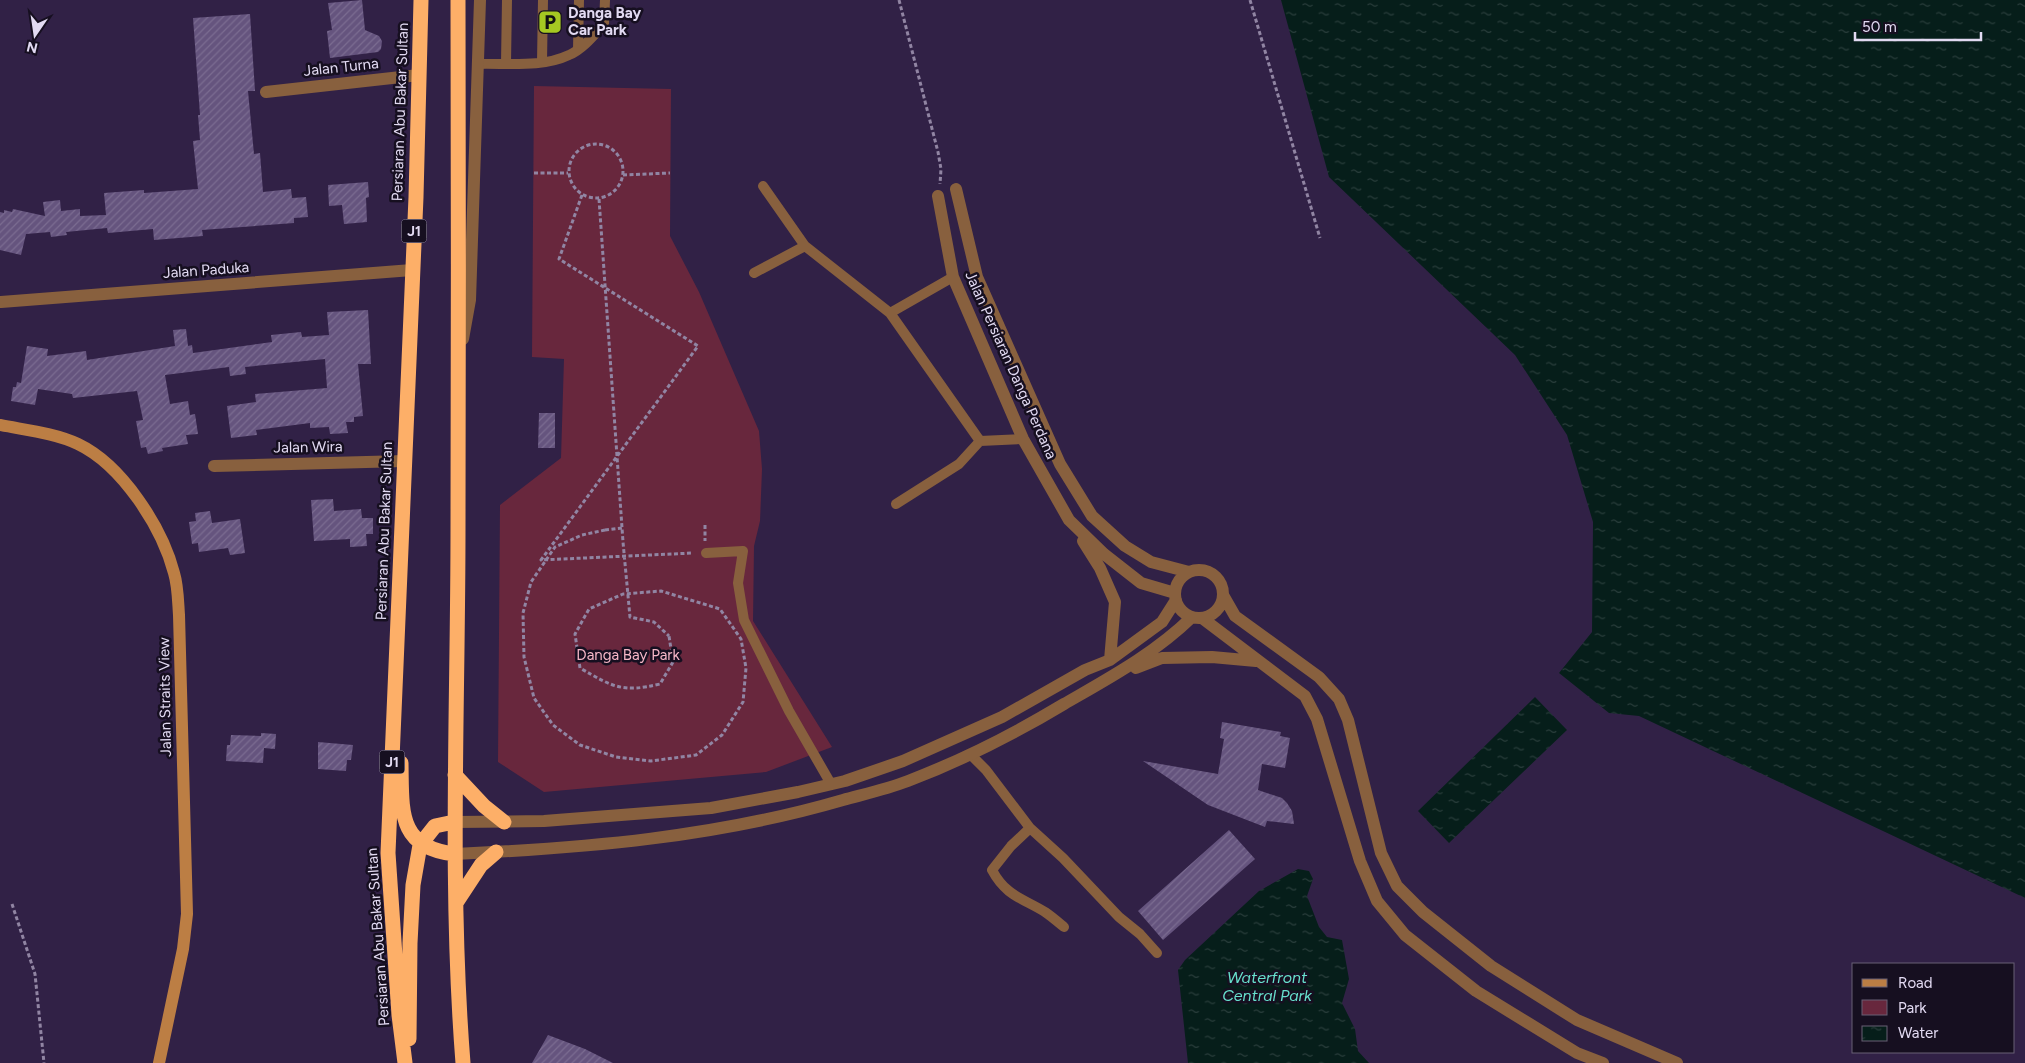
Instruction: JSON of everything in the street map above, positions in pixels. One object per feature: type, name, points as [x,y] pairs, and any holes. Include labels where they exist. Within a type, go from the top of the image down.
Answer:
[{"type":"highway","name":"Persiaran Abu Bakar Sultan","points":[[407,1063],[397,995],[388,853],[421,0]]},
{"type":"highway","points":[[458,0],[458,374],[456,775],[454,822],[458,990],[463,1063]]},
{"type":"highway","points":[[397,634],[402,802],[406,826],[420,845],[437,852],[455,854]]},
{"type":"highway","points":[[456,775],[484,806],[504,822]]},
{"type":"highway","points":[[407,1063],[413,885],[420,845],[435,826],[454,822]]},
{"type":"highway","points":[[456,902],[481,865],[496,852]]},
{"type":"street","points":[[458,374],[470,300],[480,0]]},
{"type":"street","name":"Jalan Turna","points":[[266,92],[419,75]]},
{"type":"street","name":"Jalan Persiaran Danga Perdana","points":[[956,188],[977,277],[1060,464],[1078,494],[1092,516],[1125,546],[1151,562],[1188,572]]},
{"type":"street","name":"Jalan Persiaran Danga Perdana","points":[[938,196],[953,277],[1023,439],[1069,520],[1104,554],[1141,583],[1175,597]]},
{"type":"street","name":"Jalan Paduka","points":[[1,302],[412,270]]},
{"type":"street","name":"Jalan Straits View","points":[[0,424],[78,444],[112,468],[137,497],[153,523],[174,573],[179,615],[187,914],[182,949],[159,1063]]},
{"type":"street","name":"Jalan Wira","points":[[214,466],[404,461]]},
{"type":"street","points":[[1069,520],[1100,568],[1116,602],[1110,660]]},
{"type":"street","points":[[454,822],[544,822],[711,808],[831,784],[903,761],[1002,717],[1085,670],[1110,660],[1162,622],[1175,597],[1179,581],[1188,572],[1204,571],[1210,573],[1220,582],[1223,595],[1235,616],[1319,677],[1339,699],[1348,720],[1381,852],[1397,886],[1423,912],[1491,966],[1576,1020],[1677,1063]]},
{"type":"street","points":[[455,854],[548,850],[711,831],[785,817],[906,781],[971,755],[1013,734],[1120,673],[1197,618],[1216,612],[1222,602],[1223,595]]},
{"type":"street","points":[[1175,597],[1181,611],[1197,618],[1285,680],[1304,696],[1317,719],[1360,862],[1378,901],[1405,935],[1476,991],[1577,1053],[1603,1063]]},
{"type":"street","points":[[1120,673],[1162,658],[1212,657],[1256,661]]},
{"type":"lane","points":[[506,64],[507,0]]},
{"type":"lane","points":[[542,62],[543,0]]},
{"type":"lane","points":[[578,49],[579,0]]},
{"type":"lane","points":[[477,64],[550,62],[571,55],[604,24],[605,0]]},
{"type":"lane","points":[[763,186],[806,246],[890,313],[980,441]]},
{"type":"lane","points":[[754,273],[806,246]]},
{"type":"lane","points":[[890,313],[953,277]]},
{"type":"lane","points":[[896,504],[959,464],[980,441],[1023,439]]},
{"type":"lane","points":[[706,552],[743,550],[738,583],[744,620],[775,685],[831,784]]},
{"type":"lane","points":[[971,755],[986,770],[1030,828],[1063,858],[1157,953]]},
{"type":"lane","points":[[1030,828],[1011,846],[992,870],[999,884],[1014,896],[1044,912],[1064,926]]},
{"type":"path","points":[[899,0],[941,169],[938,196]]},
{"type":"path","points":[[1250,0],[1320,238]]},
{"type":"path","points":[[596,144],[613,150],[623,166],[623,175],[615,191],[599,199],[582,195],[570,182],[568,173],[569,165],[579,150],[596,144]]},
{"type":"path","points":[[534,173],[568,173]]},
{"type":"path","points":[[623,175],[670,173]]},
{"type":"path","points":[[582,195],[559,259],[698,346],[541,560],[706,552],[705,525]]},
{"type":"path","points":[[599,199],[616,456],[622,528],[624,556],[630,617],[654,622],[668,636],[673,662],[660,684],[637,690],[612,686],[580,668],[575,634],[589,609],[623,594],[660,592],[720,609],[741,639],[746,668],[743,702],[722,735],[696,755],[651,760],[616,757],[580,745],[553,725],[534,698],[523,648],[523,613],[531,582],[555,547],[582,535],[622,528]]},
{"type":"path","points":[[12,904],[34,974],[44,1063]]},
{"type":"green space","name":"Danga Bay Park","points":[[534,86],[671,89],[670,236],[699,292],[759,431],[762,469],[760,521],[754,546],[753,621],[832,747],[766,772],[544,792],[498,762],[500,505],[561,458],[564,359],[532,357]]},
{"type":"water","points":[[1281,0],[2025,0],[2025,898],[1639,716],[1609,713],[1559,673],[1592,632],[1593,522],[1567,435],[1515,355],[1329,177]]},
{"type":"water","points":[[1535,697],[1567,730],[1449,843],[1418,811]]},
{"type":"water","name":"Waterfront Central Park","points":[[1298,869],[1309,871],[1313,879],[1307,896],[1319,927],[1327,937],[1342,940],[1349,979],[1342,1003],[1355,1029],[1358,1051],[1369,1063],[1188,1063],[1178,970],[1185,960],[1259,891]]},
{"type":"building","points":[[362,0],[365,30],[379,36],[382,41],[381,49],[378,52],[330,58],[327,31],[332,30],[328,3]]},
{"type":"building","points":[[250,14],[255,91],[248,91],[254,154],[260,153],[263,192],[291,189],[292,198],[306,197],[308,217],[294,218],[294,223],[202,230],[203,236],[154,240],[153,229],[108,233],[107,228],[66,232],[67,235],[51,237],[50,232],[26,234],[21,255],[0,250],[0,212],[4,213],[4,210],[12,212],[13,209],[45,216],[43,202],[60,200],[61,211],[80,209],[80,216],[106,215],[104,193],[144,190],[144,193],[198,189],[193,141],[200,140],[198,115],[200,115],[193,18]]},
{"type":"building","points":[[368,182],[369,197],[366,198],[367,222],[344,224],[342,205],[329,206],[328,185]]},
{"type":"building","points":[[368,310],[371,364],[358,364],[363,416],[354,417],[354,422],[346,422],[348,433],[330,434],[329,427],[310,428],[310,423],[256,430],[257,435],[231,438],[227,406],[256,402],[255,394],[327,388],[325,359],[245,367],[246,374],[230,376],[229,367],[165,375],[170,404],[188,401],[190,415],[195,414],[198,434],[186,435],[188,444],[162,448],[163,451],[148,454],[146,447],[141,448],[136,421],[143,420],[137,391],[73,398],[72,394],[38,389],[35,405],[11,401],[13,387],[16,387],[17,382],[21,383],[27,346],[48,349],[47,356],[86,351],[87,360],[175,346],[173,330],[186,329],[188,346],[192,345],[193,353],[272,342],[271,335],[301,332],[302,337],[329,335],[327,312]]},
{"type":"building","points":[[539,413],[555,413],[555,448],[538,448]]},
{"type":"building","points":[[333,499],[334,511],[361,509],[362,518],[373,518],[373,534],[366,534],[367,546],[350,547],[350,539],[314,541],[311,500]]},
{"type":"building","points":[[210,511],[212,523],[240,519],[245,553],[230,555],[228,548],[199,552],[198,543],[192,544],[189,522],[196,521],[195,513]]},
{"type":"building","points":[[1222,722],[1281,732],[1280,736],[1290,738],[1285,768],[1262,764],[1258,790],[1282,798],[1292,811],[1294,824],[1267,821],[1265,827],[1208,805],[1143,761],[1218,774],[1224,739],[1220,738]]},
{"type":"building","points":[[261,733],[276,734],[275,749],[264,748],[263,763],[226,761],[227,745],[230,745],[231,735],[261,736]]},
{"type":"building","points":[[318,742],[353,745],[351,760],[347,760],[346,771],[318,769]]},
{"type":"building","points":[[1229,830],[1255,859],[1163,940],[1138,911]]},
{"type":"building","points":[[548,1035],[585,1049],[613,1063],[532,1063]]},
{"type":"place","name":"Danga Bay Car Park","points":[[550,22]]}]
